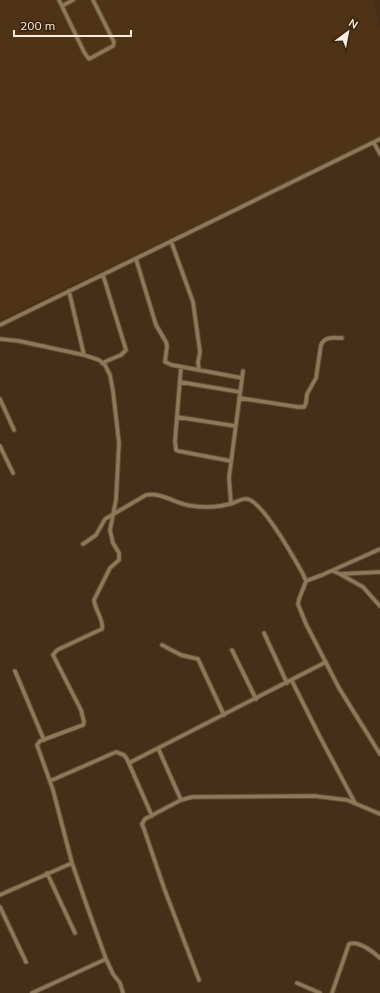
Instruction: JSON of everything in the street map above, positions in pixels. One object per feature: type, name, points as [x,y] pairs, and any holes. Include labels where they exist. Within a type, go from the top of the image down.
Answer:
[{"type":"street","points":[[59,0],[89,59],[113,46],[114,42],[93,0]]},
{"type":"street","points":[[62,6],[73,0]]},
{"type":"street","points":[[0,325],[380,139]]},
{"type":"street","points":[[374,142],[380,154]]},
{"type":"street","points":[[171,241],[193,302],[200,352],[198,362],[199,370]]},
{"type":"street","points":[[136,259],[156,325],[166,342],[165,362],[181,367],[242,378]]},
{"type":"street","points":[[102,363],[121,355],[126,350],[103,275]]},
{"type":"street","points":[[69,291],[84,355]]},
{"type":"street","points":[[239,398],[304,407],[306,403],[306,394],[316,378],[323,342],[326,339],[342,338]]},
{"type":"street","points":[[0,339],[19,341],[84,355],[99,360],[105,365],[110,375],[114,391],[119,443],[116,500],[111,523],[111,535],[115,548],[119,553],[119,560],[110,568],[94,600],[94,604],[102,623],[102,630],[57,650],[54,653],[55,660],[64,674],[81,710],[84,722],[83,725],[38,743],[37,749],[50,781],[72,863],[106,959],[120,983],[123,993]]},
{"type":"street","points":[[191,368],[198,362]]},
{"type":"street","points":[[181,367],[176,450],[231,461]]},
{"type":"street","points":[[231,504],[229,478],[243,372]]},
{"type":"street","points":[[180,382],[240,392]]},
{"type":"street","points":[[0,399],[14,430]]},
{"type":"street","points":[[177,417],[235,426]]},
{"type":"street","points":[[0,446],[13,473]]},
{"type":"street","points":[[83,544],[96,535],[103,521],[146,495],[151,494],[175,500],[190,506],[219,506],[247,499],[266,514],[283,540],[306,581]]},
{"type":"street","points":[[380,549],[333,571],[306,581],[298,604],[306,624],[339,688],[380,754]]},
{"type":"street","points":[[333,571],[363,587],[379,604]]},
{"type":"street","points":[[340,574],[380,572]]},
{"type":"street","points":[[264,633],[287,683]]},
{"type":"street","points":[[162,645],[181,655],[198,659],[224,715]]},
{"type":"street","points":[[232,650],[256,699]]},
{"type":"street","points":[[129,763],[292,681],[326,662]]},
{"type":"street","points":[[15,671],[44,740]]},
{"type":"street","points":[[292,681],[323,744],[355,803]]},
{"type":"street","points":[[158,748],[181,800]]},
{"type":"street","points":[[50,781],[116,752],[124,755],[129,763],[152,816]]},
{"type":"street","points":[[199,980],[164,888],[142,824],[143,821],[181,800],[192,797],[281,795],[314,796],[340,799],[380,813]]},
{"type":"street","points":[[0,895],[72,863]]},
{"type":"street","points":[[47,873],[75,933]]},
{"type":"street","points":[[0,907],[26,962]]},
{"type":"street","points":[[332,993],[349,944],[355,943],[372,951],[380,958]]},
{"type":"street","points":[[32,993],[106,959]]},
{"type":"street","points":[[297,983],[320,993]]},
{"type":"shaded area","points":[[0,0],[374,0],[380,28],[380,137],[0,320]]}]
